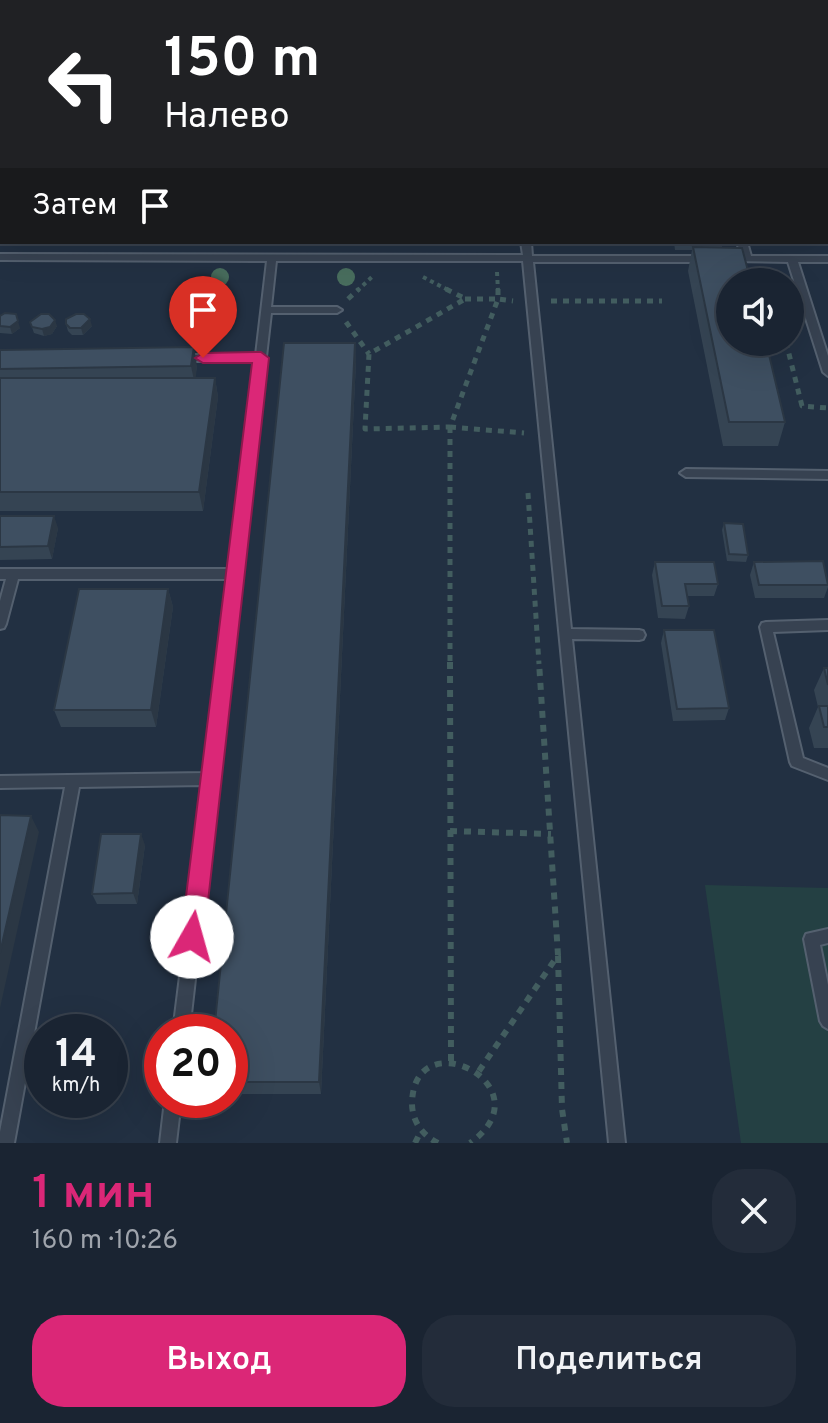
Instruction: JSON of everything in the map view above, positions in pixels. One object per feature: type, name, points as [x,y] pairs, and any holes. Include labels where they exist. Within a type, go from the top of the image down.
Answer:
[{"type":"lane","points":[[792,0],[828,0]]},
{"type":"lane","points":[[526,244],[617,1143]]},
{"type":"lane","points":[[743,244],[747,259]]},
{"type":"lane","points":[[0,257],[828,259]]},
{"type":"lane","points":[[183,1014],[272,257]]},
{"type":"lane","points":[[792,259],[828,372]]},
{"type":"lane","points":[[266,310],[337,310]]},
{"type":"lane","points":[[169,358],[261,358]]},
{"type":"lane","points":[[686,473],[828,475]]},
{"type":"lane","points":[[0,624],[7,574],[236,574]]},
{"type":"lane","points":[[828,625],[766,627],[797,762],[828,774]]},
{"type":"lane","points":[[567,634],[639,635]]},
{"type":"lane","points":[[0,782],[211,779]]},
{"type":"lane","points":[[6,1143],[73,781]]},
{"type":"lane","points":[[828,936],[811,939],[828,1021]]},
{"type":"lane","points":[[168,1143],[171,1118]]},
{"type":"path","points":[[451,1061],[450,427],[498,299],[496,257]]},
{"type":"path","points":[[376,274],[337,310],[369,354],[365,429],[450,427],[524,433]]},
{"type":"path","points":[[369,354],[465,299],[662,301]]},
{"type":"path","points":[[513,301],[514,316]]},
{"type":"path","points":[[790,356],[802,406],[828,408]]},
{"type":"path","points":[[522,418],[525,448]]},
{"type":"path","points":[[527,479],[558,955],[562,1109],[567,1143]]},
{"type":"path","points":[[450,831],[551,834]]},
{"type":"path","points":[[479,1071],[558,955]]},
{"type":"path","points":[[438,1143],[421,1131],[414,1119],[412,1092],[427,1069],[451,1061],[461,1062],[479,1071],[493,1094],[494,1108],[483,1134],[470,1143]]},
{"type":"path","points":[[415,1143],[421,1131]]},
{"type":"green space","points":[[705,885],[828,888],[828,1143],[741,1143]]},
{"type":"building","points":[[693,247],[742,248],[747,268],[716,268],[716,356],[769,356],[785,422],[729,422]]},
{"type":"building","points":[[16,314],[18,321],[10,327],[0,326],[0,316]]},
{"type":"building","points":[[41,314],[49,314],[55,320],[50,327],[32,327],[30,322]]},
{"type":"building","points":[[84,314],[90,319],[81,328],[70,328],[66,319]]},
{"type":"building","points":[[284,343],[355,343],[319,1082],[248,1082],[248,1014],[216,1014]]},
{"type":"building","points":[[194,347],[191,366],[0,369],[0,350]]},
{"type":"building","points":[[0,378],[215,378],[199,492],[0,492]]},
{"type":"building","points":[[0,516],[54,516],[48,546],[0,547]]},
{"type":"building","points":[[724,523],[743,524],[748,555],[729,554]]},
{"type":"building","points":[[823,561],[828,585],[759,585],[754,562]]},
{"type":"building","points":[[655,562],[714,562],[718,584],[685,584],[689,606],[662,606]]},
{"type":"building","points":[[79,589],[168,589],[151,710],[54,710]]},
{"type":"building","points":[[664,630],[714,630],[729,708],[677,709]]},
{"type":"building","points":[[819,706],[828,706],[828,727],[824,727]]},
{"type":"building","points":[[0,815],[31,816],[0,953]]},
{"type":"building","points":[[101,834],[141,834],[133,893],[92,894]]},
{"type":"route","points":[[192,937],[261,358],[203,358]]}]
